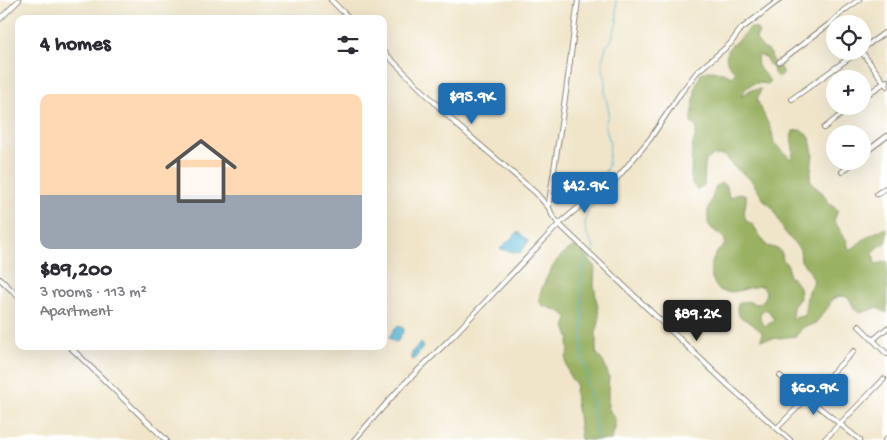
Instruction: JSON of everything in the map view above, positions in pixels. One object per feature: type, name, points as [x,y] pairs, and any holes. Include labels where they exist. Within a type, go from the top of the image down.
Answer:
[{"type":"street","points":[[0,19],[19,0]]},
{"type":"street","points":[[331,0],[346,15]]},
{"type":"street","points":[[549,208],[578,0]]},
{"type":"street","points":[[354,440],[400,388],[450,339],[558,224],[619,176],[650,139],[689,81],[730,44],[741,29],[779,0]]},
{"type":"street","points":[[839,15],[859,0]]},
{"type":"street","points":[[779,62],[826,26]]},
{"type":"street","points":[[871,43],[887,31]]},
{"type":"street","points":[[387,55],[457,124],[536,193],[549,208],[558,224],[590,255],[728,385],[790,440]]},
{"type":"street","points":[[792,99],[847,60]]},
{"type":"street","points":[[869,60],[886,83],[871,92]]},
{"type":"street","points":[[824,128],[841,115]]},
{"type":"street","points":[[871,148],[887,136]]},
{"type":"street","points":[[877,194],[887,187]]},
{"type":"street","points":[[0,279],[15,293]]},
{"type":"street","points":[[860,326],[887,354]]},
{"type":"street","points":[[873,340],[887,328]]},
{"type":"street","points":[[73,350],[166,440]]},
{"type":"street","points":[[777,428],[854,351]]},
{"type":"street","points":[[780,376],[860,440]]},
{"type":"street","points":[[824,440],[884,379]]},
{"type":"green space","points":[[751,28],[757,29],[759,32],[756,38],[757,41],[763,48],[769,51],[772,60],[781,69],[783,75],[778,78],[765,57],[759,55],[757,63],[770,82],[768,84],[756,83],[750,85],[745,89],[741,97],[750,90],[761,89],[757,100],[772,132],[774,143],[791,159],[793,155],[791,138],[793,131],[800,130],[810,138],[813,154],[810,179],[813,185],[823,193],[828,203],[838,210],[834,221],[847,241],[849,250],[861,241],[887,228],[887,242],[873,253],[875,264],[887,261],[887,313],[877,308],[860,313],[855,310],[849,298],[837,297],[832,299],[815,324],[803,327],[796,336],[761,340],[762,332],[740,317],[737,310],[738,304],[743,302],[761,303],[765,298],[766,291],[762,286],[734,292],[721,291],[716,287],[711,276],[712,262],[725,245],[725,239],[711,228],[708,223],[708,210],[716,186],[721,183],[727,186],[729,198],[740,193],[746,195],[744,213],[746,221],[752,224],[767,246],[779,249],[783,260],[788,265],[789,278],[792,277],[799,287],[800,298],[793,307],[792,318],[804,316],[808,291],[814,281],[809,270],[801,261],[800,250],[784,231],[773,208],[764,200],[751,180],[732,165],[725,155],[713,156],[706,160],[704,185],[697,190],[692,183],[692,149],[697,128],[691,123],[696,85],[701,73],[710,71],[724,73],[732,77],[735,70],[731,68],[726,59],[729,48]],"holes":[[[764,309],[769,311],[772,317],[774,317],[765,326],[760,320],[760,314]]]},
{"type":"green space","points":[[573,247],[583,252],[595,266],[594,285],[599,315],[596,333],[596,352],[605,365],[609,377],[608,407],[615,417],[615,429],[611,440],[581,440],[575,393],[576,384],[570,377],[566,364],[570,339],[565,327],[568,319],[560,311],[542,305],[539,300],[545,282],[559,257]]},
{"type":"water","points":[[518,232],[529,241],[520,253],[500,249]]},
{"type":"water","points":[[399,326],[404,330],[398,341],[395,342],[389,337],[395,328]]},
{"type":"water","points":[[420,343],[423,347],[414,360],[411,357],[413,351]]},
{"type":"waterway","points":[[602,187],[602,181],[608,166],[610,143],[605,125],[609,112],[602,63],[606,47],[611,41],[617,22],[616,0]]},
{"type":"waterway","points":[[598,440],[587,381],[587,371],[582,359],[583,321],[581,289],[583,265],[594,247],[585,229],[586,218],[591,207],[603,191]]}]
